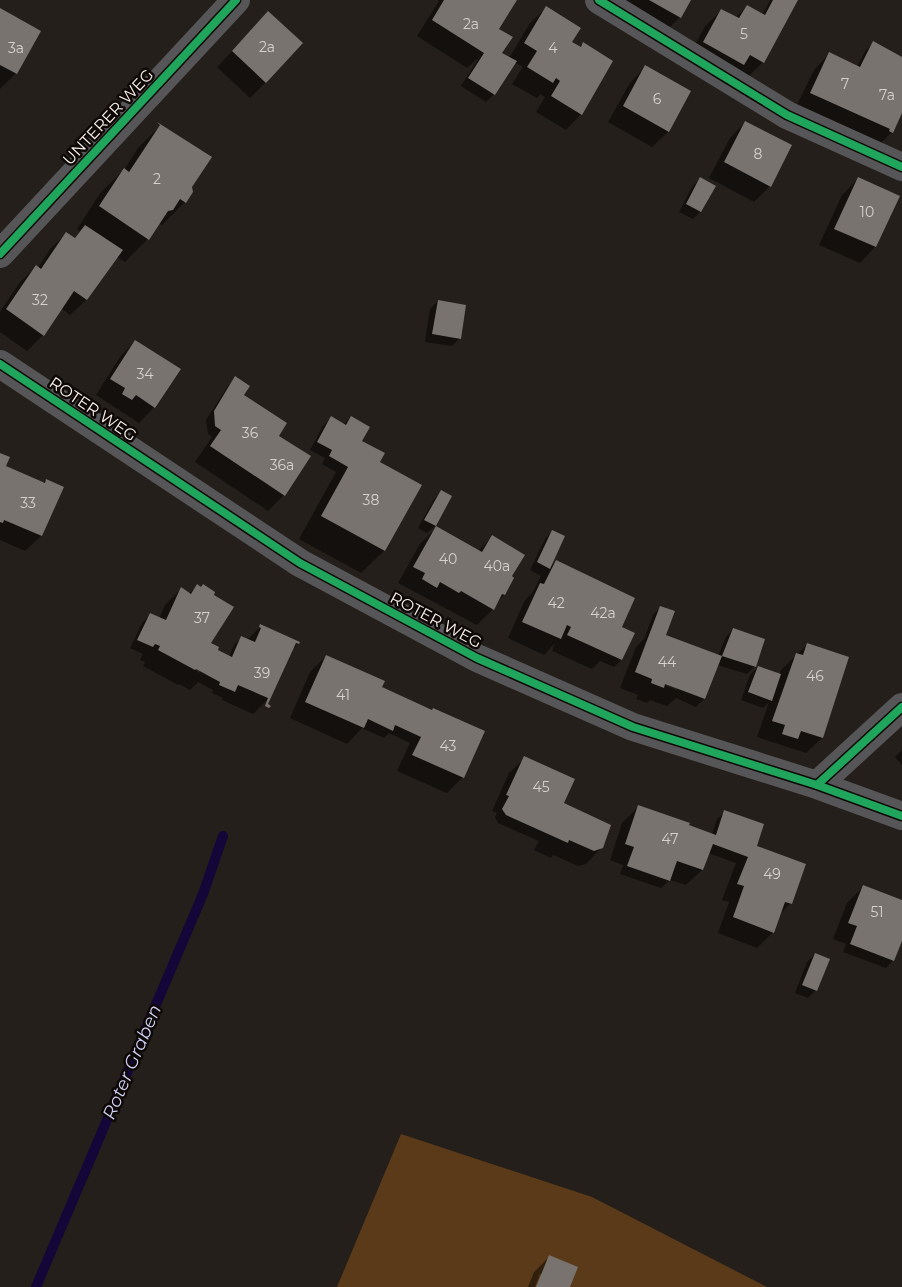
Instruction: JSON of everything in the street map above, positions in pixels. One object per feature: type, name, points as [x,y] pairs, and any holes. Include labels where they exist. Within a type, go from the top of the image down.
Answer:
[{"type":"street","name":"UNTERER WEG","points":[[0,254],[236,0]]},
{"type":"street","points":[[599,0],[787,115],[902,168]]},
{"type":"street","name":"ROTER WEG","points":[[0,364],[300,563],[477,658],[634,726],[817,785],[902,816]]},
{"type":"street","points":[[817,785],[902,707]]},
{"type":"shaded area","points":[[401,1134],[592,1197],[767,1287],[337,1287]]},
{"type":"building","points":[[444,0],[517,0],[499,29],[513,37],[502,53],[517,61],[495,95],[468,78],[484,53],[432,20]]},
{"type":"building","points":[[649,0],[691,0],[681,18]]},
{"type":"building","points":[[773,0],[798,0],[764,63],[750,55],[744,65],[703,42],[721,9],[739,18],[747,5],[765,15]]},
{"type":"building","points":[[546,6],[581,28],[572,42],[581,47],[583,42],[613,61],[582,115],[551,96],[560,81],[556,78],[553,83],[527,67],[537,51],[524,43]]},
{"type":"building","points":[[0,8],[41,31],[17,74],[0,65]]},
{"type":"building","points":[[268,11],[303,43],[266,83],[232,51]]},
{"type":"building","points":[[873,41],[902,57],[902,113],[893,133],[889,131],[890,129],[810,93],[829,52],[860,67]]},
{"type":"building","points":[[645,65],[691,91],[669,132],[623,106]]},
{"type":"building","points":[[745,121],[792,145],[771,187],[724,162]]},
{"type":"building","points":[[157,122],[212,157],[192,187],[193,192],[186,203],[180,199],[173,210],[168,211],[149,240],[99,206],[124,168],[129,172],[160,125]]},
{"type":"building","points":[[700,177],[716,186],[701,212],[686,204]]},
{"type":"building","points":[[858,177],[900,196],[876,247],[834,229]]},
{"type":"building","points":[[85,225],[123,250],[87,300],[74,291],[44,336],[6,309],[36,265],[41,269],[66,232],[75,238]]},
{"type":"building","points":[[438,300],[466,305],[461,339],[432,334]]},
{"type":"building","points":[[135,340],[181,369],[155,408],[136,395],[132,400],[122,394],[125,388],[110,379]]},
{"type":"building","points":[[235,376],[250,386],[244,395],[287,423],[279,436],[311,456],[285,496],[210,446],[221,430],[215,426],[214,411]]},
{"type":"building","points":[[331,416],[346,425],[351,416],[370,427],[362,441],[385,453],[380,462],[422,485],[385,551],[321,516],[348,467],[329,456],[332,450],[317,442]]},
{"type":"building","points":[[0,453],[10,457],[6,466],[45,483],[46,479],[64,487],[42,536],[4,520],[3,523],[0,522]]},
{"type":"building","points":[[441,490],[452,496],[436,526],[424,520]]},
{"type":"building","points":[[436,526],[482,552],[492,535],[525,555],[512,576],[514,578],[505,595],[502,594],[494,610],[461,591],[459,593],[440,582],[437,588],[422,579],[425,573],[413,567]]},
{"type":"building","points":[[552,530],[565,536],[550,569],[537,562]]},
{"type":"building","points":[[556,560],[635,598],[622,627],[635,633],[622,660],[567,635],[571,627],[567,625],[561,639],[522,622],[540,583],[544,584]]},
{"type":"building","points":[[197,584],[201,587],[203,584],[215,592],[214,595],[234,607],[211,643],[219,647],[218,650],[232,657],[241,636],[255,642],[261,628],[259,627],[260,624],[300,642],[299,644],[296,643],[268,704],[271,706],[269,708],[265,706],[268,698],[238,685],[235,692],[219,685],[220,682],[158,650],[160,646],[155,644],[153,647],[137,640],[150,613],[166,620],[181,587],[191,594]]},
{"type":"building","points":[[660,606],[675,611],[666,635],[722,656],[705,699],[665,684],[664,688],[651,683],[652,679],[635,672]]},
{"type":"building","points":[[733,628],[765,639],[756,667],[722,656]]},
{"type":"building","points":[[807,643],[849,657],[823,738],[801,731],[798,739],[782,734],[785,725],[772,721],[796,653],[803,655]]},
{"type":"building","points":[[326,655],[385,681],[382,687],[432,710],[433,708],[485,731],[464,778],[412,755],[421,737],[395,725],[393,731],[368,719],[364,728],[305,702]]},
{"type":"building","points":[[758,666],[781,674],[772,701],[748,692]]},
{"type":"building","points":[[524,756],[575,779],[564,803],[611,825],[603,848],[594,851],[569,840],[568,843],[506,815],[502,809],[509,796],[506,795]]},
{"type":"building","points":[[638,805],[690,823],[689,825],[716,835],[724,810],[764,824],[757,846],[806,864],[792,904],[785,902],[774,933],[733,917],[744,886],[737,884],[748,857],[713,844],[703,870],[677,861],[670,881],[627,866],[634,847],[625,844]]},
{"type":"building","points":[[863,885],[902,900],[902,941],[894,961],[850,944],[857,926],[848,923]]},
{"type":"building","points":[[815,953],[830,959],[817,991],[802,985]]},
{"type":"building","points":[[549,1255],[578,1267],[570,1287],[536,1287]]},
{"type":"waterway","name":"Roter Graben","points":[[36,1287],[203,894],[223,836]]},
{"type":"cycle path","points":[[0,254],[236,0]]},
{"type":"cycle path","points":[[599,0],[787,115],[902,167]]},
{"type":"cycle path","points":[[0,364],[300,563],[477,658],[633,727],[817,785],[902,816]]},
{"type":"cycle path","points":[[817,785],[902,707]]}]
